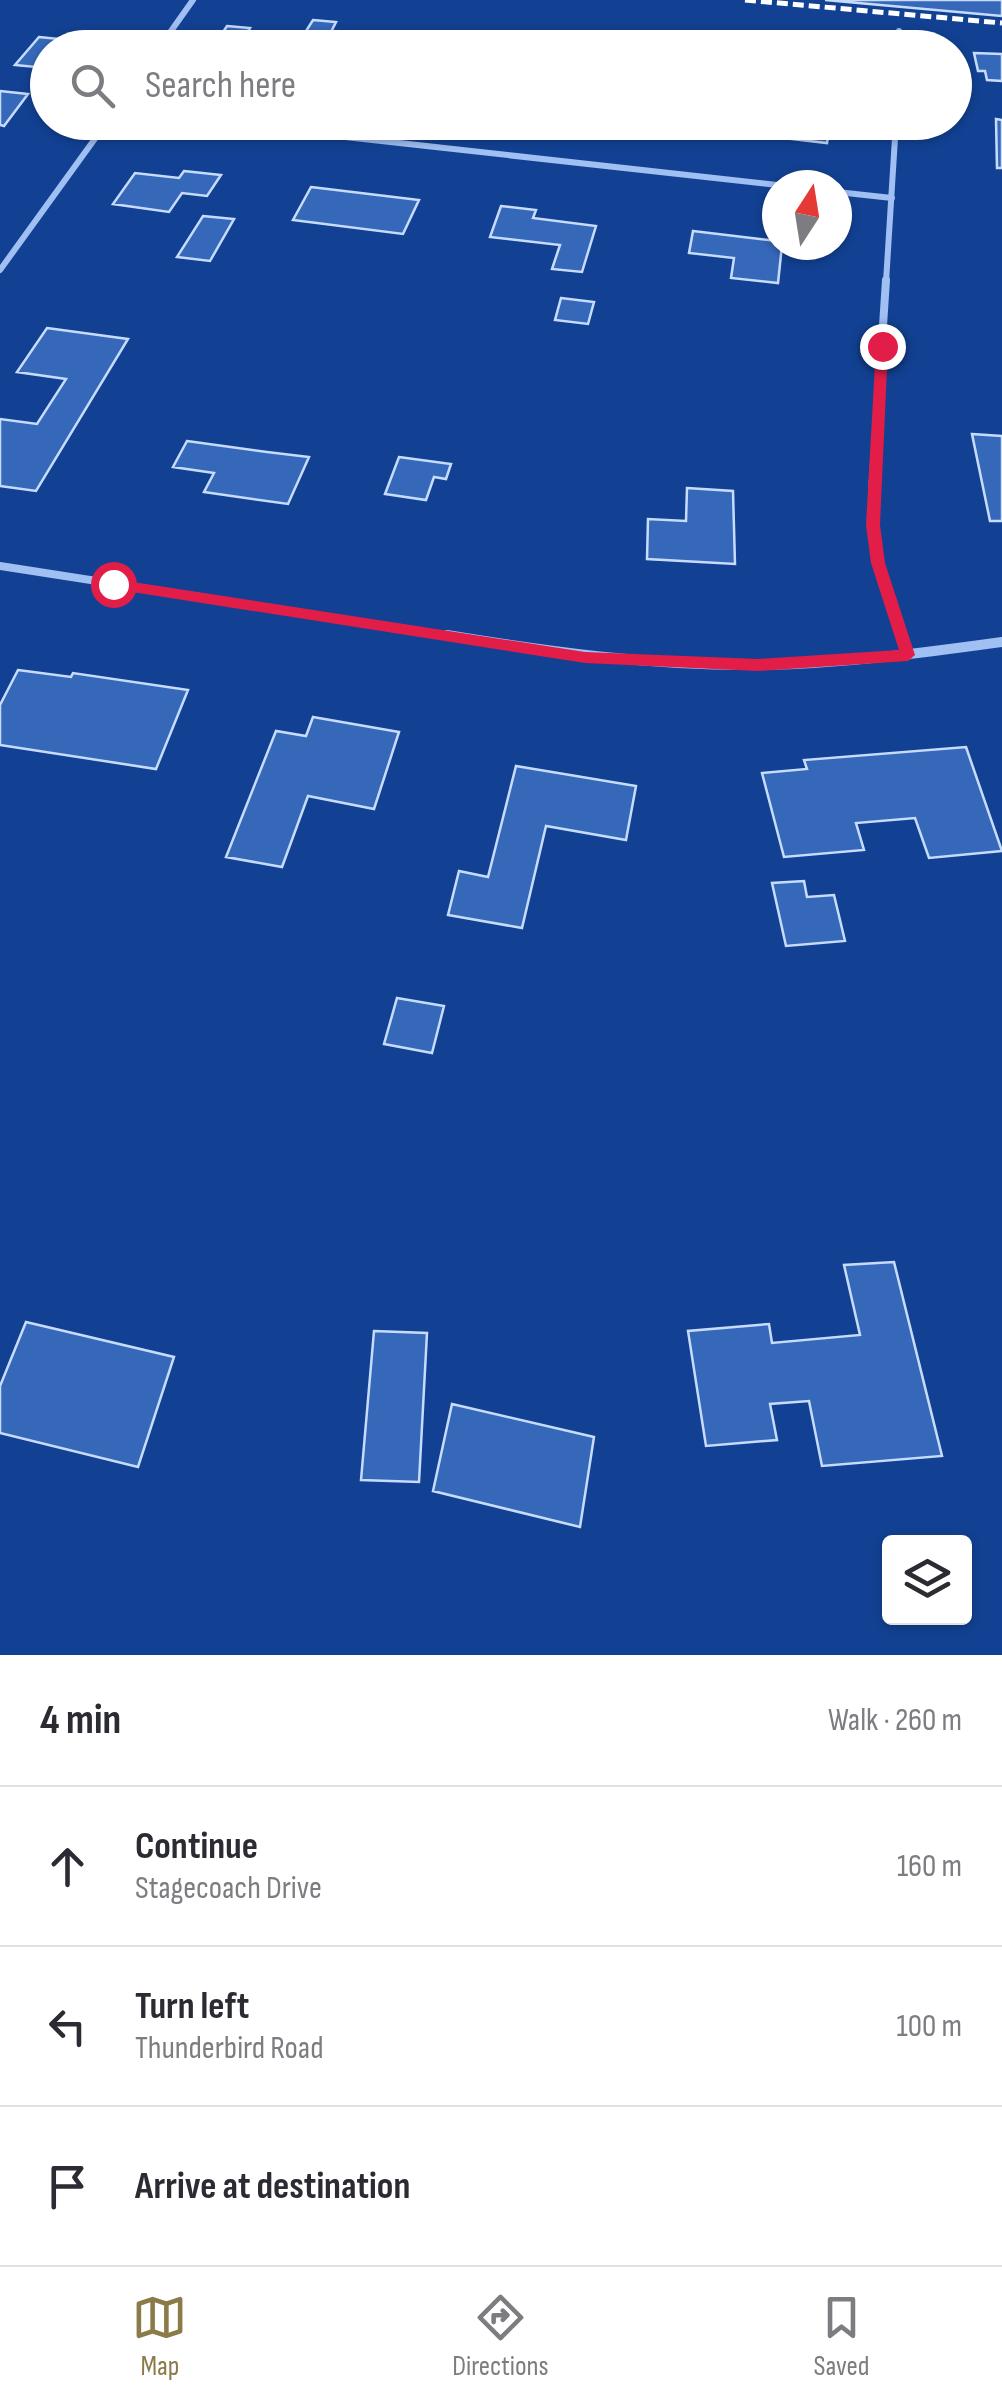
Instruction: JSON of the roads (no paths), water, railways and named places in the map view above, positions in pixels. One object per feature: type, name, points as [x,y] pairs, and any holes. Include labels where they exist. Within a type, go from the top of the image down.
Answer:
[{"type":"street","points":[[171,30],[192,0]]},
{"type":"street","points":[[0,270],[94,140]]},
{"type":"street","points":[[372,140],[762,183]]},
{"type":"street","points":[[895,140],[872,509],[878,563],[908,655]]},
{"type":"street","points":[[852,194],[892,198]]},
{"type":"street","points":[[0,566],[585,658],[758,665],[908,655],[1002,642]]},
{"type":"railway","points":[[745,0],[1002,23]]}]
